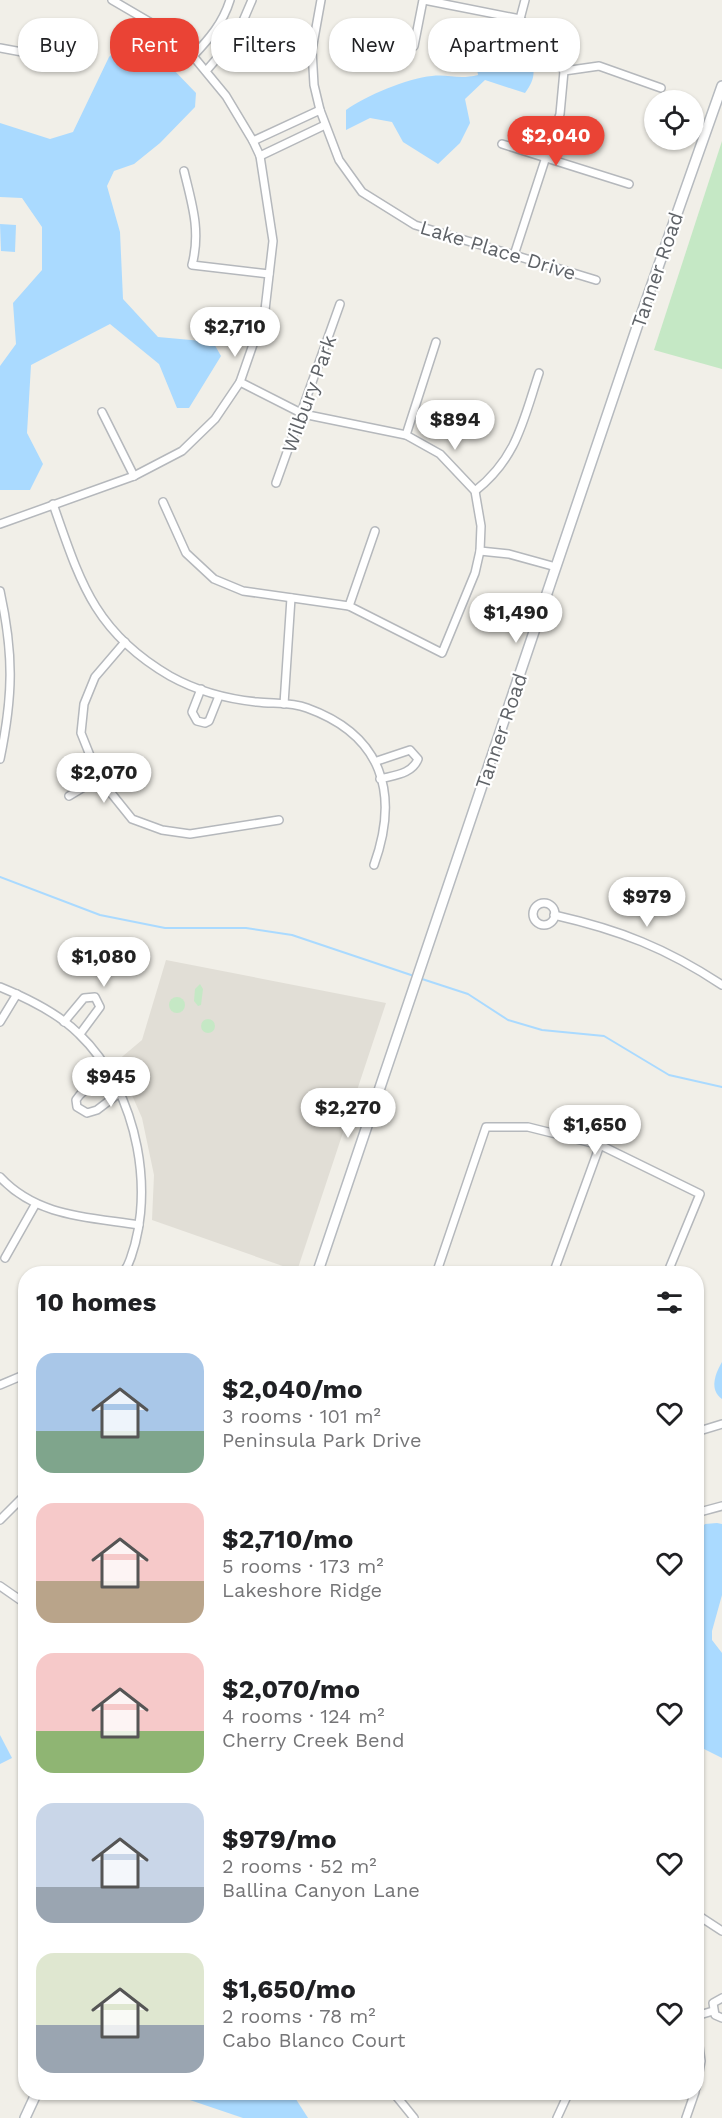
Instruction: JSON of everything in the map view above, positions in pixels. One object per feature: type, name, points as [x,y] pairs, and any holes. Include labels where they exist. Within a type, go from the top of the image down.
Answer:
[{"type":"main road","name":"Tanner Road","points":[[320,1266],[556,567],[722,86]]},
{"type":"main road","points":[[25,2118],[33,2100]]},
{"type":"street","points":[[112,0],[143,18]]},
{"type":"street","points":[[199,50],[212,36],[224,17],[230,0]]},
{"type":"street","points":[[206,71],[237,35],[252,0]]},
{"type":"street","name":"Lake Place Drive","points":[[321,0],[312,50],[312,69],[320,110],[339,160],[362,192],[415,225],[596,280]]},
{"type":"street","points":[[416,36],[423,0],[510,18]]},
{"type":"street","points":[[520,18],[525,0]]},
{"type":"street","points":[[0,48],[18,51]]},
{"type":"street","points":[[0,524],[134,476],[182,451],[215,419],[240,382],[265,310],[273,240],[260,156],[226,96],[199,63]]},
{"type":"street","points":[[580,69],[599,66],[661,88]]},
{"type":"street","points":[[514,255],[560,114],[564,72]]},
{"type":"street","points":[[253,141],[320,110]]},
{"type":"street","points":[[260,156],[326,125]]},
{"type":"street","points":[[502,144],[629,184]]},
{"type":"street","points":[[184,171],[197,226],[197,245],[192,265],[269,274]]},
{"type":"street","name":"Wilbury Park","points":[[276,483],[303,414],[340,304]]},
{"type":"street","points":[[406,435],[436,342]]},
{"type":"street","points":[[475,491],[496,475],[516,442],[539,373]]},
{"type":"street","points":[[163,502],[186,553],[214,579],[243,591],[349,606],[442,653],[476,573],[481,526],[475,491],[440,454],[406,435],[303,414],[240,382]]},
{"type":"street","points":[[102,412],[134,476]]},
{"type":"street","points":[[52,504],[77,572],[91,600],[106,624],[124,642],[171,676],[219,696],[305,707],[345,727],[377,761],[385,796],[385,821],[382,844],[374,865]]},
{"type":"street","points":[[349,606],[375,531]]},
{"type":"street","points":[[480,551],[509,554],[556,567]]},
{"type":"street","points":[[0,591],[9,633],[12,665],[10,712],[0,759]]},
{"type":"street","points":[[284,704],[291,598]]},
{"type":"street","points":[[124,642],[95,677],[84,704],[81,733],[99,778],[132,819],[162,830],[190,834],[279,820]]},
{"type":"street","points":[[201,689],[192,712],[197,721],[205,723],[209,721],[219,696]]},
{"type":"street","points":[[377,761],[410,750],[416,753],[418,759],[416,765],[407,772],[380,779]]},
{"type":"street","points":[[69,796],[99,778]]},
{"type":"street","points":[[555,915],[638,938],[683,959],[722,985]]},
{"type":"street","points":[[0,987],[64,1022],[80,1034],[99,1058],[129,1118],[142,1177],[139,1225],[127,1266]]},
{"type":"street","points":[[0,1022],[16,994]]},
{"type":"street","points":[[64,1022],[84,998],[95,997],[100,1006],[80,1034]]},
{"type":"street","points":[[113,1084],[96,1084],[88,1087],[76,1100],[76,1107],[87,1113],[97,1110],[118,1094]]},
{"type":"street","points":[[439,1266],[486,1127],[528,1127],[600,1145],[700,1194],[670,1266]]},
{"type":"street","points":[[556,1266],[600,1145]]},
{"type":"street","points":[[0,1177],[35,1205],[74,1215],[139,1225]]},
{"type":"street","points":[[5,1258],[35,1205]]},
{"type":"street","points":[[0,1385],[18,1377]]},
{"type":"street","points":[[704,1430],[722,1424]]},
{"type":"street","points":[[0,1520],[18,1502]]},
{"type":"street","points":[[704,1511],[722,1506]]},
{"type":"street","points":[[0,1586],[18,1598]]},
{"type":"street","points":[[704,1919],[722,1931]]},
{"type":"street","points":[[712,2011],[714,2003],[722,1998]]},
{"type":"street","points":[[704,2014],[712,2011]]},
{"type":"street","points":[[712,2011],[722,2018]]},
{"type":"street","points":[[399,2100],[414,2118]]},
{"type":"street","points":[[557,2118],[565,2100]]},
{"type":"street","points":[[686,2118],[692,2100]]},
{"type":"shaded area","points":[[166,960],[386,1003],[299,1266],[283,1266],[152,1220],[154,1175],[142,1118],[117,1061],[142,1040]]},
{"type":"green space","points":[[722,141],[722,369],[654,350]]},
{"type":"green space","points":[[200,984],[203,989],[201,1005],[198,1006],[194,1001],[195,989]]},
{"type":"green space","points":[[174,997],[180,997],[185,1005],[183,1011],[174,1013],[169,1008],[169,1002]]},
{"type":"green space","points":[[208,1019],[213,1021],[215,1026],[213,1031],[208,1033],[203,1031],[201,1026],[203,1021]]},
{"type":"water","points":[[109,57],[110,72],[176,72],[196,93],[195,107],[160,143],[134,164],[114,171],[107,186],[120,232],[123,299],[158,337],[213,342],[221,356],[189,408],[177,408],[159,364],[110,324],[31,365],[27,433],[43,464],[30,490],[0,490],[0,366],[16,344],[13,303],[42,270],[42,227],[22,198],[0,197],[0,123],[50,139],[73,132]]},
{"type":"water","points":[[478,72],[534,73],[525,93],[485,80],[465,99],[470,123],[460,143],[438,164],[403,142],[392,122],[370,118],[346,130],[346,110],[387,88],[422,77],[478,75]]},
{"type":"water","points":[[0,224],[16,225],[15,252],[1,251]]},
{"type":"water","points":[[722,1362],[722,1399],[714,1387],[714,1382]]},
{"type":"water","points":[[705,1524],[722,1524],[722,1595],[712,1631],[712,1640],[722,1653],[722,1758],[704,1749]]},
{"type":"water","points":[[0,1735],[12,1758],[0,1764]]},
{"type":"water","points":[[190,2100],[296,2100],[308,2118],[243,2118]]},
{"type":"waterway","points":[[0,877],[100,915],[165,928],[246,928],[292,935],[414,976]]},
{"type":"waterway","points":[[419,978],[468,994],[508,1020],[542,1030],[604,1036],[669,1075],[722,1087]]}]
